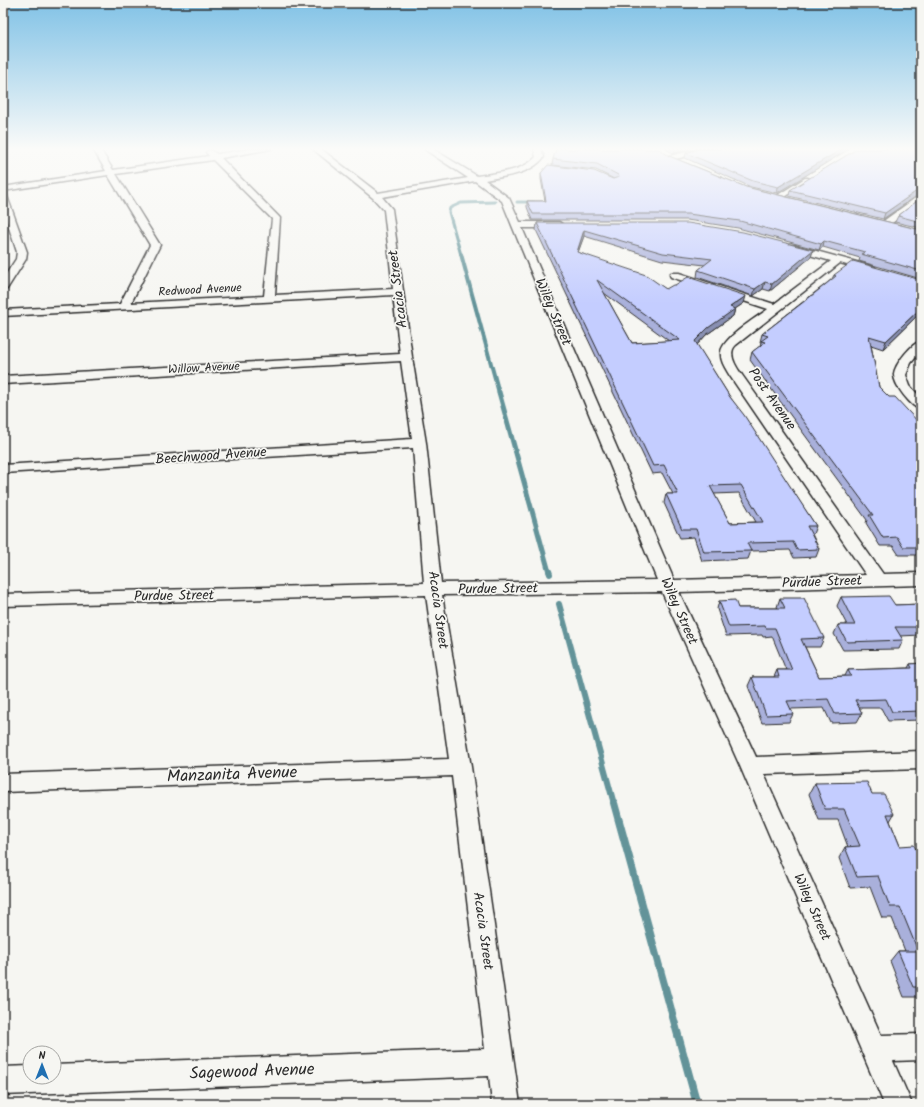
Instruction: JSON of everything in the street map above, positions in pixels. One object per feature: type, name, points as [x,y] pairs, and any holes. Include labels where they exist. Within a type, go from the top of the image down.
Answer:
[{"type":"street","points":[[3,287],[21,259],[22,252],[5,201]]},
{"type":"street","points":[[124,307],[155,245],[127,201]]},
{"type":"street","points":[[259,201],[276,218],[269,299]]},
{"type":"street","name":"Acacia Street","points":[[380,201],[388,209],[406,357],[419,443],[433,589],[461,767],[506,1104]]},
{"type":"street","name":"Wiley Street","points":[[506,201],[668,586],[750,766],[898,1104]]},
{"type":"street","points":[[788,201],[793,202]]},
{"type":"street","points":[[900,228],[881,223],[915,201]]},
{"type":"street","points":[[516,225],[569,225]]},
{"type":"street","points":[[781,244],[883,273]]},
{"type":"street","name":"Post Avenue","points":[[838,260],[731,343],[727,348],[727,360],[879,581]]},
{"type":"street","points":[[675,275],[775,308]]},
{"type":"street","name":"Redwood Avenue","points":[[3,313],[399,292]]},
{"type":"street","points":[[921,344],[901,366],[900,372],[902,382],[921,406]]},
{"type":"street","name":"Willow Avenue","points":[[3,380],[406,357]]},
{"type":"street","name":"Beechwood Avenue","points":[[3,469],[419,443]]},
{"type":"street","name":"Purdue Street","points":[[3,600],[433,589],[668,586],[921,580]]},
{"type":"street","points":[[750,766],[921,760]]},
{"type":"street","name":"Manzanita Avenue","points":[[3,783],[461,767]]},
{"type":"street","points":[[874,1049],[921,1047]]},
{"type":"street","name":"Sagewood Avenue","points":[[3,1081],[500,1062]]},
{"type":"building","points":[[527,201],[802,201],[921,230],[921,271],[861,254],[865,252],[824,241],[821,244],[740,221],[688,214],[533,214]]},
{"type":"building","points":[[834,201],[903,201],[885,213]]},
{"type":"building","points":[[918,201],[921,201],[921,222],[898,216]]},
{"type":"building","points":[[537,223],[688,223],[743,232],[813,250],[772,284],[765,282],[755,289],[698,270],[712,259],[663,253],[584,230],[577,252],[646,275],[666,289],[688,277],[746,296],[730,307],[735,309],[708,328],[695,341],[730,397],[744,415],[816,526],[807,526],[819,549],[797,550],[793,542],[747,543],[751,551],[704,552],[696,529],[682,529],[666,494],[678,494],[664,465],[653,466]],"holes":[[[597,280],[680,340],[632,343]],[[741,485],[763,522],[730,523],[710,486]]]},
{"type":"building","points":[[853,261],[921,280],[921,308],[886,341],[869,336],[879,387],[889,397],[895,397],[921,425],[921,547],[903,547],[897,537],[883,538],[869,515],[873,515],[752,352],[765,342],[761,341],[768,336],[762,334]]},
{"type":"building","points":[[889,596],[895,605],[921,604],[921,627],[895,627],[903,640],[847,642],[838,625],[855,625],[841,597]]},
{"type":"building","points":[[780,598],[804,598],[824,638],[801,639],[819,677],[851,676],[848,670],[912,668],[910,664],[921,663],[921,711],[892,712],[886,699],[855,700],[862,713],[835,714],[828,699],[787,701],[793,714],[766,715],[752,677],[779,677],[777,670],[792,670],[775,628],[766,628],[765,626],[729,627],[719,601],[735,600],[738,608],[785,608]]},
{"type":"building","points":[[867,782],[872,794],[884,794],[894,814],[887,814],[900,846],[914,845],[921,861],[921,987],[913,987],[898,951],[918,951],[900,907],[890,907],[878,876],[857,877],[845,847],[860,846],[844,809],[825,809],[815,783]]},
{"type":"waterway","points":[[461,255],[449,212],[450,208],[461,203],[495,202]]},
{"type":"waterway","points":[[517,202],[534,202]]},
{"type":"waterway","points":[[461,254],[499,393]]},
{"type":"waterway","points":[[499,392],[549,572]]},
{"type":"waterway","points":[[559,604],[614,804]]},
{"type":"waterway","points":[[614,803],[697,1104]]}]
